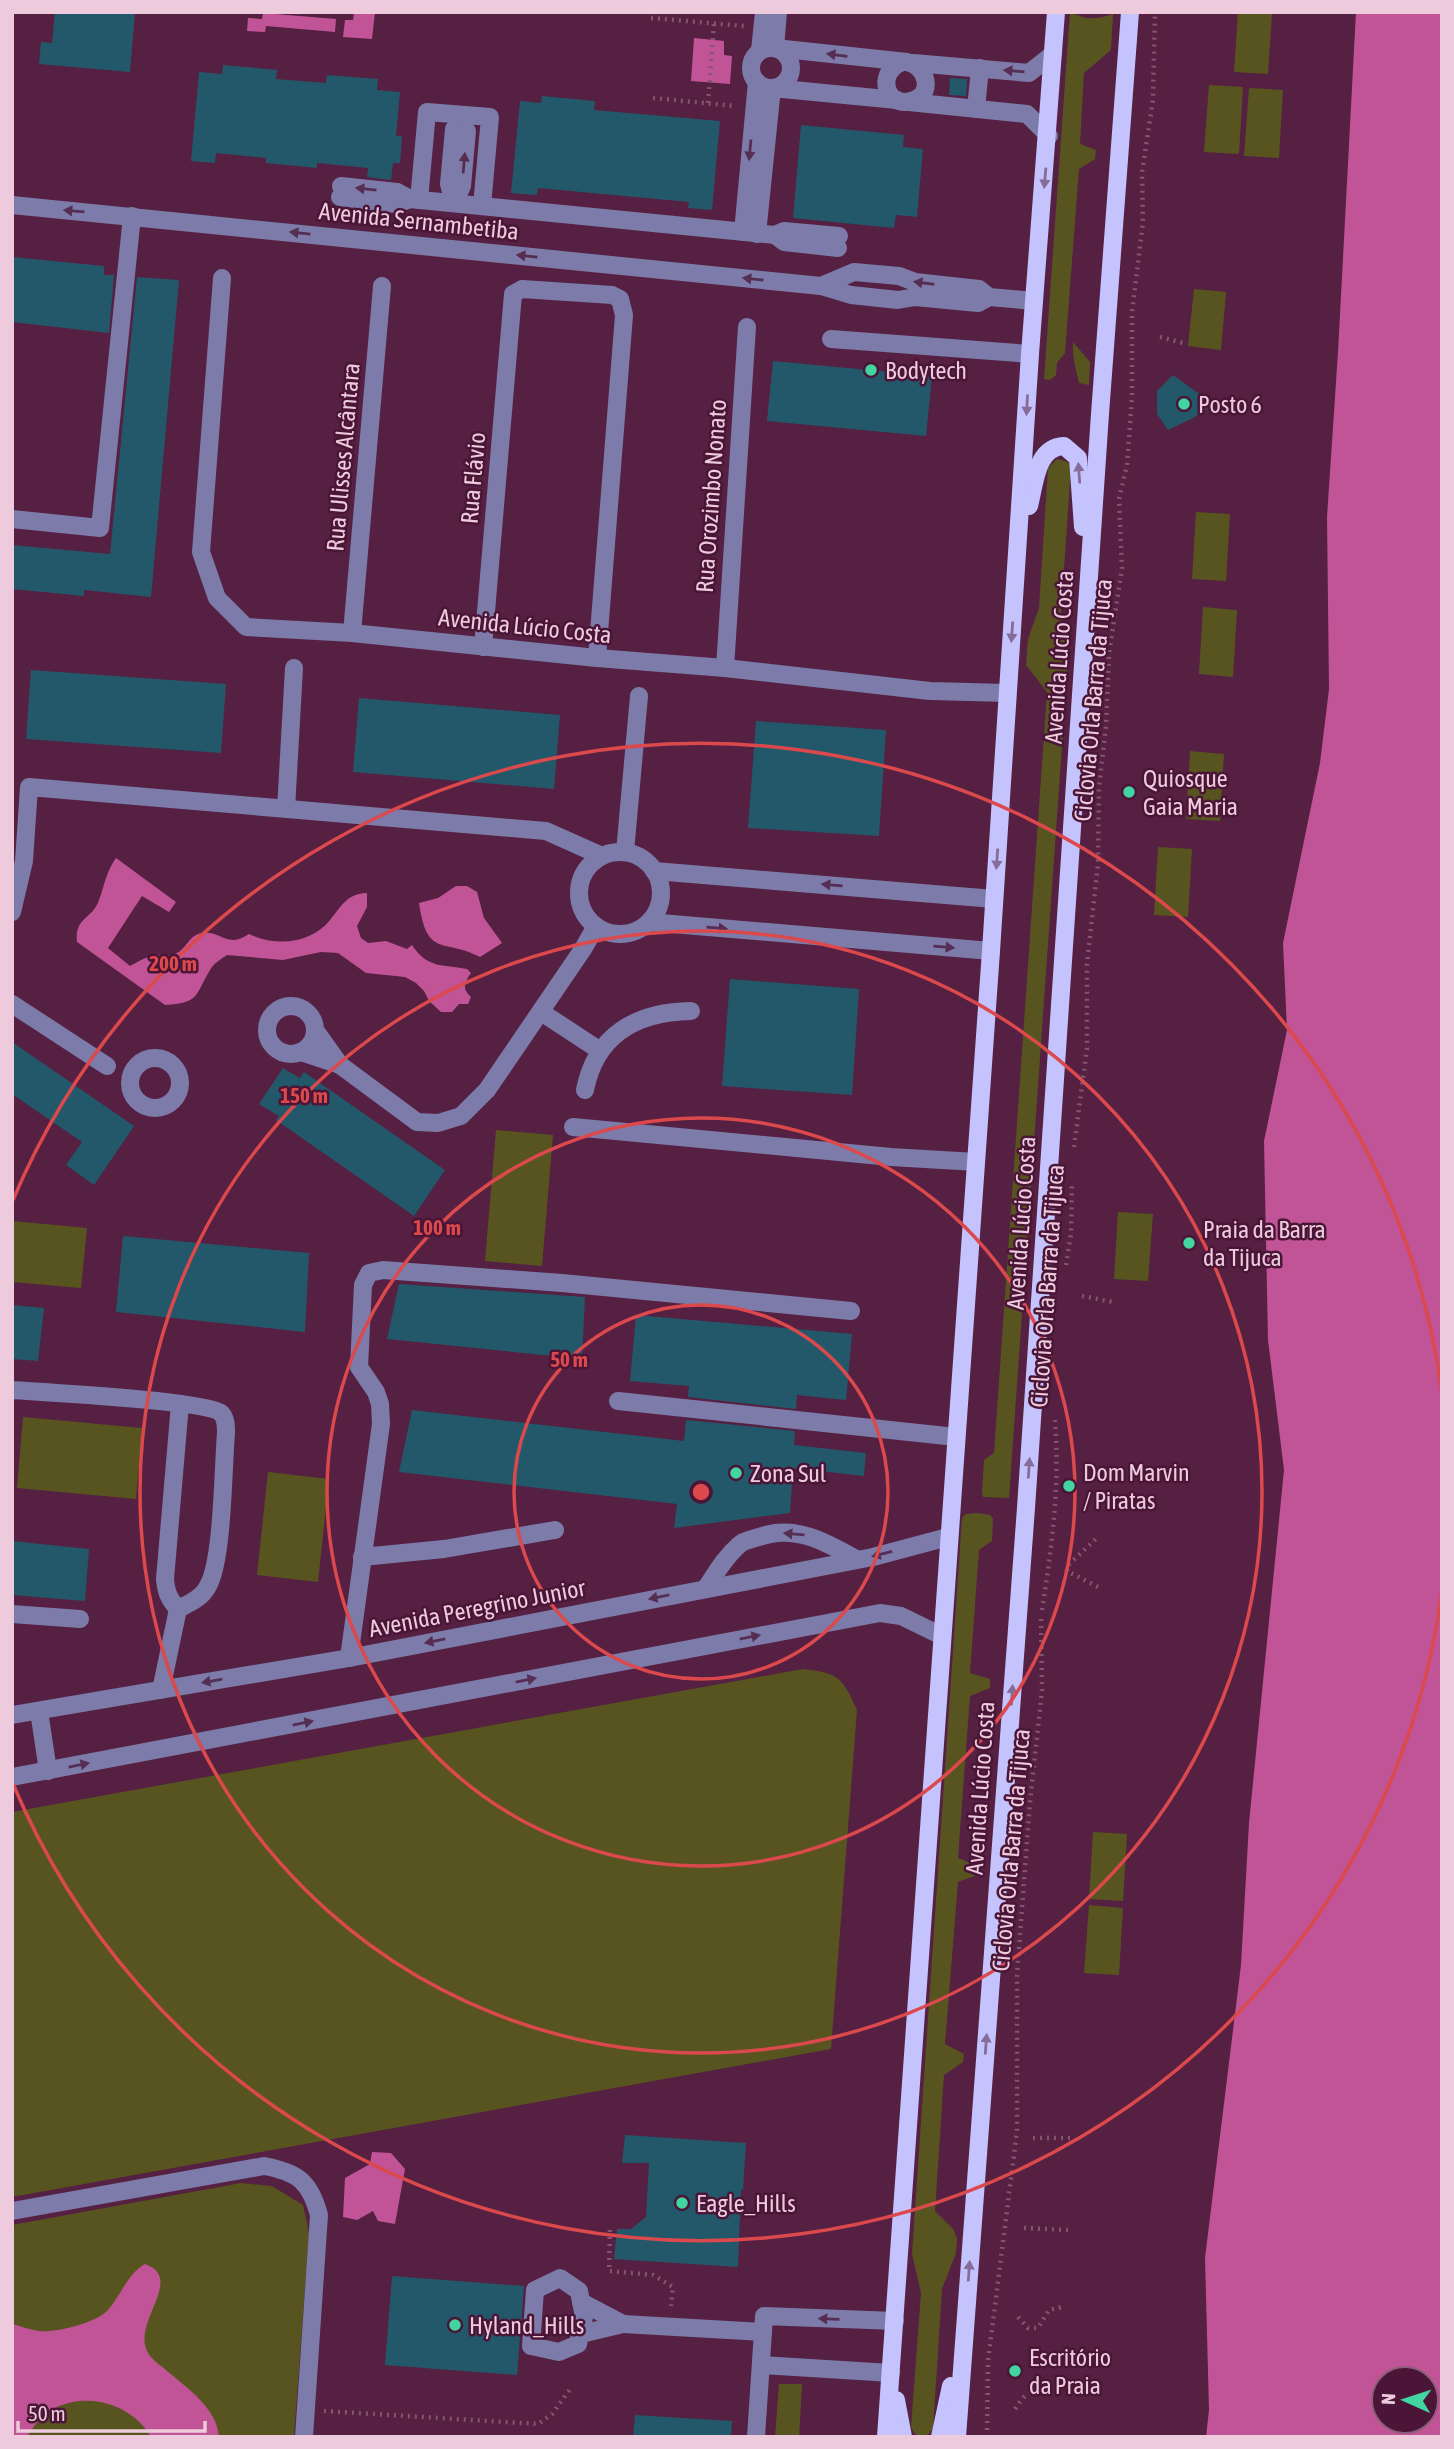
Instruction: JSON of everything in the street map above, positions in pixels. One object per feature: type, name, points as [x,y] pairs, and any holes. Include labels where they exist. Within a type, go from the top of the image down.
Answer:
[{"type":"main road","name":"Avenida Lúcio Costa","points":[[886,2437],[1056,12]]},
{"type":"main road","name":"Avenida Lúcio Costa","points":[[957,2437],[1026,1508],[1130,12]]},
{"type":"main road","points":[[1019,544],[1042,458],[1046,451],[1055,447],[1064,446],[1071,449],[1078,457],[1088,590]]},
{"type":"main road","points":[[940,2437],[966,2311]]},
{"type":"main road","points":[[891,2373],[903,2437]]},
{"type":"street","points":[[764,12],[767,50]]},
{"type":"street","points":[[767,50],[778,12]]},
{"type":"street","points":[[764,85],[785,82],[791,71],[789,58],[785,53],[767,50]]},
{"type":"street","points":[[758,234],[764,85],[751,69],[755,56],[767,50],[1029,72],[1053,54]]},
{"type":"street","points":[[903,101],[888,90],[886,84],[890,71],[907,63]]},
{"type":"street","points":[[903,101],[920,96],[926,85],[923,72],[907,63]]},
{"type":"street","points":[[976,109],[979,68]]},
{"type":"street","points":[[764,85],[1027,114],[1049,136]]},
{"type":"street","points":[[415,199],[427,111],[490,117],[482,206]]},
{"type":"street","points":[[454,203],[449,184],[460,130]]},
{"type":"street","points":[[340,192],[396,204],[415,199],[758,234],[783,242],[839,242]]},
{"type":"street","name":"Avenida Sernambetiba","points":[[12,205],[821,286],[854,272],[899,276],[915,282],[979,289],[989,298],[1034,301]]},
{"type":"street","points":[[12,519],[100,528],[132,216]]},
{"type":"street","name":"Avenida Lúcio Costa","points":[[222,278],[201,552],[217,598],[246,627],[352,633],[725,668],[930,691],[1007,693]]},
{"type":"street","name":"Rua Ulisses Alcântara","points":[[352,633],[382,286]]},
{"type":"street","name":"Rua Flávio","points":[[483,647],[513,294],[522,289],[612,295],[620,299],[624,315],[597,658]]},
{"type":"street","name":"Rua Orozimbo Nonato","points":[[725,668],[747,327]]},
{"type":"street","points":[[831,339],[1030,354]]},
{"type":"street","points":[[286,809],[294,668]]},
{"type":"street","points":[[625,852],[639,696]]},
{"type":"street","points":[[12,912],[24,862],[21,787],[546,831],[602,856]]},
{"type":"street","points":[[625,852],[637,855],[654,871],[660,884],[660,898],[649,922],[629,933],[618,934],[596,926],[587,918],[579,895],[584,872],[602,856],[625,852]]},
{"type":"street","points":[[654,871],[995,898]]},
{"type":"street","points":[[649,922],[991,951]]},
{"type":"street","points":[[341,1065],[301,1052],[288,1054],[274,1046],[267,1032],[271,1017],[283,1007],[298,1006],[311,1015],[315,1030],[341,1065],[417,1122],[438,1123],[461,1116],[487,1090],[596,926]]},
{"type":"street","points":[[12,1004],[107,1066],[142,1104],[158,1108],[173,1101],[180,1085],[177,1069],[164,1059],[149,1058],[135,1068],[130,1082],[131,1091]]},
{"type":"street","points":[[541,1012],[600,1050]]},
{"type":"street","points":[[585,1090],[588,1072],[600,1050],[628,1026],[668,1012],[691,1012]]},
{"type":"street","points":[[301,1052],[310,1045],[315,1030]]},
{"type":"street","points":[[107,1066],[135,1068]]},
{"type":"street","points":[[573,1126],[877,1156],[976,1162]]},
{"type":"street","points":[[349,1658],[381,1424],[376,1392],[359,1367],[363,1285],[369,1273],[383,1270],[562,1283],[851,1311]]},
{"type":"street","points":[[12,1390],[180,1404],[212,1408],[222,1413],[226,1433],[217,1552],[209,1585],[193,1602],[178,1609]]},
{"type":"street","points":[[618,1401],[956,1437]]},
{"type":"street","points":[[161,1690],[178,1609],[165,1590],[165,1579],[180,1404]]},
{"type":"street","points":[[362,1557],[444,1549],[555,1530]]},
{"type":"street","points":[[706,1588],[741,1542],[765,1534],[784,1532],[821,1539],[856,1559]]},
{"type":"street","name":"Avenida Peregrino Junior","points":[[12,1715],[349,1658],[856,1559],[948,1537]]},
{"type":"street","points":[[12,1777],[880,1613],[909,1618],[942,1636]]},
{"type":"street","points":[[12,1614],[80,1619]]},
{"type":"street","points":[[38,1711],[48,1771]]},
{"type":"street","points":[[12,2211],[264,2166],[295,2175],[311,2192],[319,2215],[304,2437]]},
{"type":"street","points":[[560,2278],[579,2291],[581,2302],[584,2318],[578,2344],[559,2352],[531,2346],[535,2290],[560,2278]]},
{"type":"street","points":[[581,2302],[623,2324]]},
{"type":"street","points":[[581,2334],[623,2324],[895,2321]]},
{"type":"street","points":[[756,2437],[764,2324]]},
{"type":"street","points":[[761,2365],[891,2373]]},
{"type":"path","name":"Ciclovia Orla Barra da Tijuca","points":[[1073,1150],[1087,1048],[1087,964],[1096,889],[1099,787],[1106,726],[1109,654],[1122,568],[1119,499],[1127,465],[1132,397],[1132,313],[1143,222],[1142,172],[1153,100],[1155,12]]},
{"type":"path","points":[[652,18],[749,26]]},
{"type":"path","points":[[708,103],[714,23]]},
{"type":"path","points":[[653,98],[746,106]]},
{"type":"path","points":[[1160,337],[1183,343]]},
{"type":"path","name":"Ciclovia Orla Barra da Tijuca","points":[[1064,1273],[1071,1234],[1072,1174]]},
{"type":"path","points":[[1082,1296],[1113,1302]]},
{"type":"path","name":"Ciclovia Orla Barra da Tijuca","points":[[987,2437],[988,2361],[1017,2131],[1017,1975],[1030,1802],[1042,1690],[1041,1619],[1049,1573],[1057,1452],[1055,1412]]},
{"type":"path","points":[[1098,1537],[1067,1566],[1067,1571],[1098,1587]]},
{"type":"path","points":[[1033,2138],[1074,2138]]},
{"type":"path","points":[[1024,2228],[1068,2230]]},
{"type":"path","points":[[610,2230],[609,2271],[653,2275],[673,2287],[671,2314]]},
{"type":"path","points":[[1018,2317],[1028,2328],[1038,2328],[1048,2310],[1062,2307]]},
{"type":"path","points":[[305,2411],[538,2424],[552,2414],[571,2388]]},
{"type":"path","points":[[1015,2409],[1030,2391],[1054,2394]]},
{"type":"shaded area","points":[[354,12],[375,12],[372,39],[343,37],[345,20],[353,20]]},
{"type":"shaded area","points":[[1070,12],[1091,18],[1113,14],[1111,50],[1084,73],[1080,144],[1096,150],[1095,159],[1079,169],[1065,353],[1057,363],[1056,375],[1050,380],[1044,379]]},
{"type":"shaded area","points":[[1238,12],[1272,12],[1268,74],[1234,72]]},
{"type":"shaded area","points":[[1356,12],[1442,12],[1442,2437],[1206,2437],[1209,2410],[1205,2258],[1241,1965],[1249,1823],[1284,1470],[1268,1340],[1264,1141],[1287,1030],[1283,943],[1320,763],[1329,689],[1327,517]]},
{"type":"shaded area","points":[[263,13],[336,19],[335,32],[266,26],[265,32],[247,31],[248,18],[262,19]]},
{"type":"shaded area","points":[[694,38],[724,41],[724,55],[732,56],[730,84],[691,81]]},
{"type":"shaded area","points":[[1209,85],[1243,87],[1239,154],[1204,152]]},
{"type":"shaded area","points":[[1249,88],[1283,90],[1279,158],[1244,156]]},
{"type":"shaded area","points":[[1194,289],[1226,292],[1221,350],[1188,346]]},
{"type":"shaded area","points":[[1073,342],[1090,362],[1089,385],[1079,383]]},
{"type":"shaded area","points":[[1057,459],[1068,462],[1071,467],[1061,612],[1069,646],[1009,1498],[983,1497],[984,1460],[994,1453],[1047,692],[1026,665],[1028,639],[1039,608],[1048,468]]},
{"type":"shaded area","points":[[1196,512],[1230,514],[1226,581],[1192,579]]},
{"type":"shaded area","points":[[1203,607],[1237,610],[1233,677],[1199,674]]},
{"type":"shaded area","points":[[1190,751],[1224,754],[1220,821],[1186,819]]},
{"type":"shaded area","points":[[1158,847],[1192,849],[1188,917],[1154,915]]},
{"type":"shaded area","points":[[116,858],[176,902],[169,912],[142,896],[108,948],[130,966],[152,956],[177,953],[194,936],[202,933],[215,934],[230,940],[249,934],[281,942],[303,938],[322,928],[349,898],[367,893],[367,907],[357,926],[361,938],[368,943],[386,941],[407,949],[412,945],[430,962],[467,969],[471,973],[465,988],[471,997],[468,1004],[459,1004],[452,1012],[441,1012],[416,983],[405,977],[366,973],[338,953],[321,952],[283,960],[227,955],[212,968],[191,1000],[165,1005],[77,942],[78,928],[96,906]]},
{"type":"shaded area","points":[[456,886],[467,886],[477,892],[484,918],[502,943],[480,957],[432,940],[422,921],[419,903],[438,898]]},
{"type":"shaded area","points":[[496,1130],[553,1135],[542,1266],[485,1261]]},
{"type":"shaded area","points":[[1118,1212],[1153,1214],[1148,1281],[1114,1279]]},
{"type":"shaded area","points":[[12,1221],[87,1228],[81,1288],[12,1282]]},
{"type":"shaded area","points":[[23,1417],[142,1428],[136,1499],[17,1488]]},
{"type":"shaded area","points":[[268,1472],[329,1479],[318,1582],[257,1575]]},
{"type":"shaded area","points":[[966,1514],[990,1515],[993,1519],[992,1541],[979,1550],[970,1673],[990,1679],[990,1688],[970,1696],[958,1858],[978,1866],[977,1875],[958,1882],[945,2044],[964,2054],[963,2062],[944,2075],[935,2211],[953,2229],[957,2238],[956,2253],[942,2289],[933,2429],[923,2437],[917,2435],[911,2427],[921,2293],[912,2254],[962,1518]]},
{"type":"shaded area","points":[[803,1669],[825,1672],[838,1679],[857,1710],[831,2049],[12,2197],[12,1812]]},
{"type":"shaded area","points":[[1093,1832],[1127,1834],[1123,1901],[1089,1899]]},
{"type":"shaded area","points":[[1089,1905],[1123,1908],[1119,1975],[1084,1973]]},
{"type":"shaded area","points":[[372,2152],[391,2153],[405,2169],[395,2224],[378,2221],[373,2211],[357,2220],[343,2217],[345,2178],[370,2164]]},
{"type":"shaded area","points":[[241,2183],[272,2186],[303,2205],[309,2233],[294,2437],[12,2437],[12,2225]]},
{"type":"shaded area","points":[[145,2264],[156,2271],[160,2279],[160,2290],[146,2327],[147,2351],[207,2408],[213,2417],[219,2437],[151,2437],[143,2426],[121,2409],[94,2401],[80,2401],[49,2411],[27,2437],[12,2437],[12,2324],[46,2331],[75,2326],[94,2319],[107,2311],[133,2273]]},
{"type":"shaded area","points":[[779,2384],[802,2384],[799,2437],[775,2437]]},
{"type":"building","points":[[55,12],[135,12],[130,72],[39,64],[41,42],[52,43]]},
{"type":"building","points":[[223,65],[277,70],[276,79],[326,83],[327,75],[378,79],[377,90],[400,92],[396,136],[402,136],[400,163],[393,163],[391,180],[367,177],[368,168],[317,163],[317,168],[266,163],[266,158],[216,153],[215,163],[191,161],[199,72],[222,74]]},
{"type":"building","points":[[950,78],[967,79],[966,96],[949,95]]},
{"type":"building","points":[[542,96],[595,101],[594,110],[720,121],[712,210],[688,208],[689,202],[538,188],[537,195],[511,193],[520,101],[541,103]]},
{"type":"building","points":[[801,125],[904,135],[903,147],[923,149],[917,217],[896,215],[894,228],[793,218]]},
{"type":"building","points":[[12,257],[104,266],[104,275],[114,275],[109,333],[12,322]]},
{"type":"building","points":[[137,277],[179,280],[151,597],[84,590],[84,596],[12,589],[12,545],[110,554]]},
{"type":"building","points":[[773,361],[932,376],[926,436],[767,421]]},
{"type":"building","name":"Posto 6","points":[[1173,375],[1213,404],[1193,418],[1168,430],[1157,414],[1157,391]]},
{"type":"building","points":[[31,670],[226,684],[221,753],[26,739]]},
{"type":"building","points":[[359,698],[560,715],[554,789],[353,772]]},
{"type":"building","points":[[756,721],[886,730],[879,836],[748,828]]},
{"type":"building","points":[[730,979],[859,989],[852,1095],[722,1086]]},
{"type":"building","points":[[12,1042],[134,1126],[94,1185],[66,1165],[82,1142],[12,1094]]},
{"type":"building","points":[[283,1068],[300,1078],[304,1072],[445,1170],[414,1216],[276,1120],[279,1116],[259,1104]]},
{"type":"building","points":[[123,1236],[309,1253],[305,1332],[116,1312]]},
{"type":"building","points":[[399,1284],[585,1297],[582,1359],[387,1339]]},
{"type":"building","points":[[12,1305],[44,1308],[38,1361],[12,1359]]},
{"type":"building","points":[[636,1315],[852,1334],[846,1400],[797,1395],[796,1409],[688,1397],[689,1386],[630,1381]]},
{"type":"building","points":[[412,1410],[684,1441],[686,1420],[795,1431],[794,1445],[866,1453],[864,1476],[793,1468],[790,1513],[674,1528],[677,1504],[399,1472]]},
{"type":"building","points":[[12,1541],[89,1549],[85,1601],[12,1595]]},
{"type":"building","name":"Eagle_Hills","points":[[625,2135],[746,2143],[738,2267],[614,2259],[617,2229],[631,2229],[646,2217],[649,2163],[622,2163]]},
{"type":"building","name":"Hyland_Hills","points":[[392,2276],[524,2286],[517,2375],[385,2365]]},
{"type":"building","points":[[635,2415],[732,2421],[731,2437],[633,2437]]},
{"type":"place","name":"Bodytech","points":[[871,370]]},
{"type":"place","name":"Posto 6","points":[[1184,404]]},
{"type":"place","name":"Quiosque Gaia Maria","points":[[1129,792]]},
{"type":"place","name":"Praia da Barra da Tijuca","points":[[1189,1243]]},
{"type":"place","name":"Zona Sul","points":[[736,1473]]},
{"type":"place","name":"Dom Marvin / Piratas","points":[[1069,1486]]},
{"type":"place","name":"Eagle_Hills","points":[[682,2203]]},
{"type":"place","name":"Hyland_Hills","points":[[455,2325]]},
{"type":"place","name":"Escritório da Praia","points":[[1015,2371]]}]
